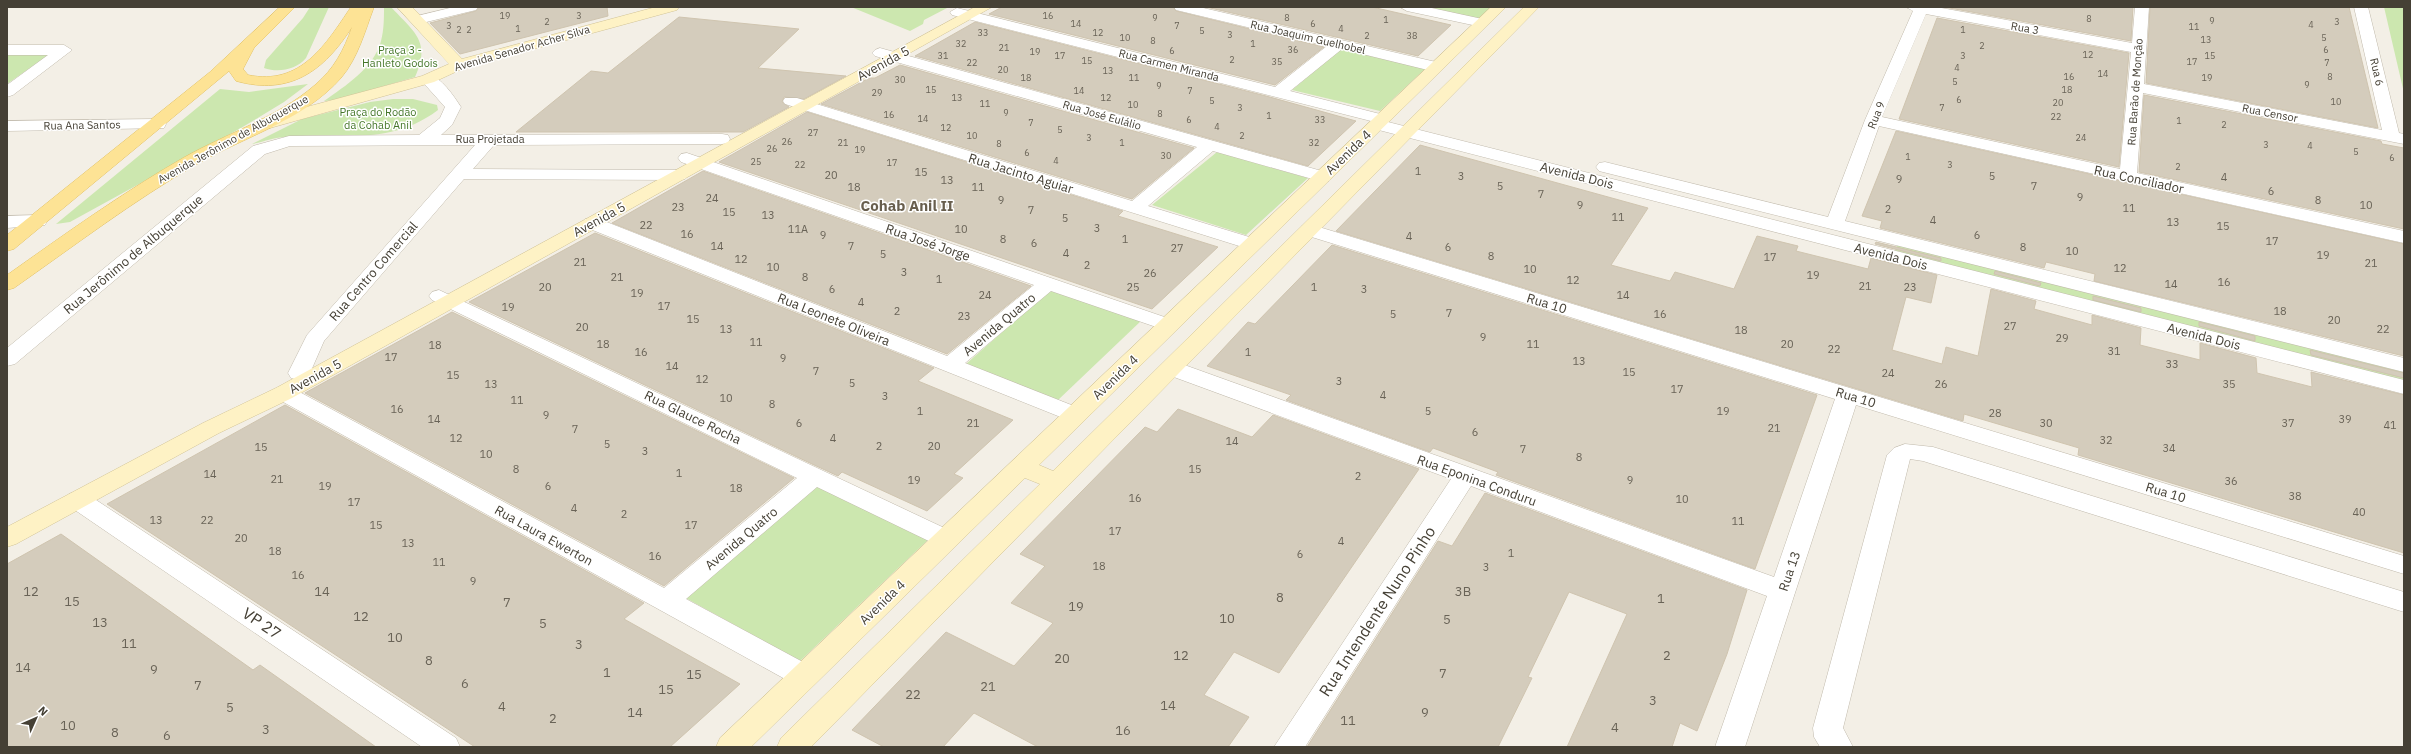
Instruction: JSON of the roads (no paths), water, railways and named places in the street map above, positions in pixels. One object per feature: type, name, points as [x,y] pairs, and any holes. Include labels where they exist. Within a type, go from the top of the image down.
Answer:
[{"type":"main road","points":[[7,245],[158,124],[254,41],[288,7]]},
{"type":"main road","points":[[254,41],[237,64],[235,69],[238,76],[257,81],[295,76],[309,70],[322,59],[359,7]]},
{"type":"main road","name":"Avenida Jerônimo de Albuquerque","points":[[7,284],[157,181],[215,147],[309,97],[335,76],[344,62],[367,7]]},
{"type":"street","points":[[404,7],[459,64]]},
{"type":"street","points":[[418,20],[471,7]]},
{"type":"street","name":"Avenida Senador Acher Silva","points":[[257,126],[428,78],[459,64],[672,7]]},
{"type":"street","name":"Avenida 5","points":[[211,428],[299,373],[592,224],[798,103],[964,11],[985,7]]},
{"type":"street","name":"Rua Joaquim Guelhobel","points":[[1181,7],[1436,67]]},
{"type":"street","points":[[1407,7],[1482,23]]},
{"type":"street","name":"Avenida 4","points":[[731,747],[1499,7]]},
{"type":"street","name":"Avenida 4","points":[[792,747],[1532,7]]},
{"type":"street","name":"Rua Barão de Monção","points":[[2128,176],[2142,7]]},
{"type":"street","name":"Rua 6","points":[[2361,7],[2398,138]]},
{"type":"street","name":"Rua 3","points":[[1916,8],[2138,49]]},
{"type":"street","name":"Rua 9","points":[[1835,224],[1916,8]]},
{"type":"street","name":"Rua Carmen Miranda","points":[[964,11],[1382,119]]},
{"type":"street","points":[[418,20],[431,51],[432,64],[428,78],[442,92],[453,107],[452,114],[445,123],[425,139]]},
{"type":"street","points":[[1278,93],[1339,44]]},
{"type":"street","points":[[7,50],[64,50],[7,92]]},
{"type":"street","name":"Rua José Eulálio","points":[[887,55],[1323,177]]},
{"type":"street","name":"Rua Censor","points":[[2135,87],[2398,138]]},
{"type":"street","name":"Avenida 5","points":[[7,538],[211,428],[284,393],[444,298],[656,176],[689,166],[722,139],[798,103]]},
{"type":"street","name":"Rua Jacinto Aguiar","points":[[798,103],[1252,244]]},
{"type":"street","name":"Avenida Dois","points":[[1382,119],[1835,224],[2404,365]]},
{"type":"street","name":"Rua Conciliador","points":[[1874,120],[2404,237]]},
{"type":"street","name":"Rua Ana Santos","points":[[7,126],[158,124]]},
{"type":"street","name":"Avenida Dois","points":[[1412,126],[2404,387]]},
{"type":"street","name":"Rua Projetada","points":[[259,150],[289,141],[425,139],[722,139]]},
{"type":"street","name":"Rua Centro Comercial","points":[[299,373],[314,339],[457,174],[490,139]]},
{"type":"street","points":[[1135,208],[1210,145]]},
{"type":"street","name":"Rua Jerônimo de Albuquerque","points":[[7,359],[259,150]]},
{"type":"street","name":"Rua José Jorge","points":[[689,166],[1048,283],[1169,325]]},
{"type":"street","points":[[457,174],[656,176]]},
{"type":"street","points":[[7,222],[38,221]]},
{"type":"street","name":"Rua Leonete Oliveira","points":[[592,224],[1076,415]]},
{"type":"street","name":"Rua 10","points":[[1309,230],[2404,565]]},
{"type":"street","points":[[1217,279],[1249,290]]},
{"type":"street","name":"Avenida Quatro","points":[[950,365],[1048,283]]},
{"type":"street","name":"Rua Glauce Rocha","points":[[444,298],[946,539]]},
{"type":"street","name":"Rua Eponina Conduru","points":[[1171,368],[1782,591]]},
{"type":"street","name":"Rua Laura Ewerton","points":[[284,393],[804,676]]},
{"type":"street","name":"Rua 13","points":[[1730,747],[1848,395]]},
{"type":"street","points":[[1838,747],[1829,736],[1828,728],[1899,455],[1903,452],[1911,451],[1925,454],[2404,602]]},
{"type":"street","points":[[1021,467],[1057,482]]},
{"type":"street","name":"Avenida Quatro","points":[[666,601],[815,476]]},
{"type":"street","name":"Rua Intendente Nuno Pinho","points":[[1289,747],[1466,476]]},
{"type":"street","name":"VP 27","points":[[78,500],[445,747]]},
{"type":"district","name":"Cohab Anil II","points":[[907,206]]},
{"type":"park label","name":"Praça 3 - Hanleto Godois","points":[[400,56]]},
{"type":"park label","name":"Praça do Rodão da Cohab Anil","points":[[378,118]]}]
